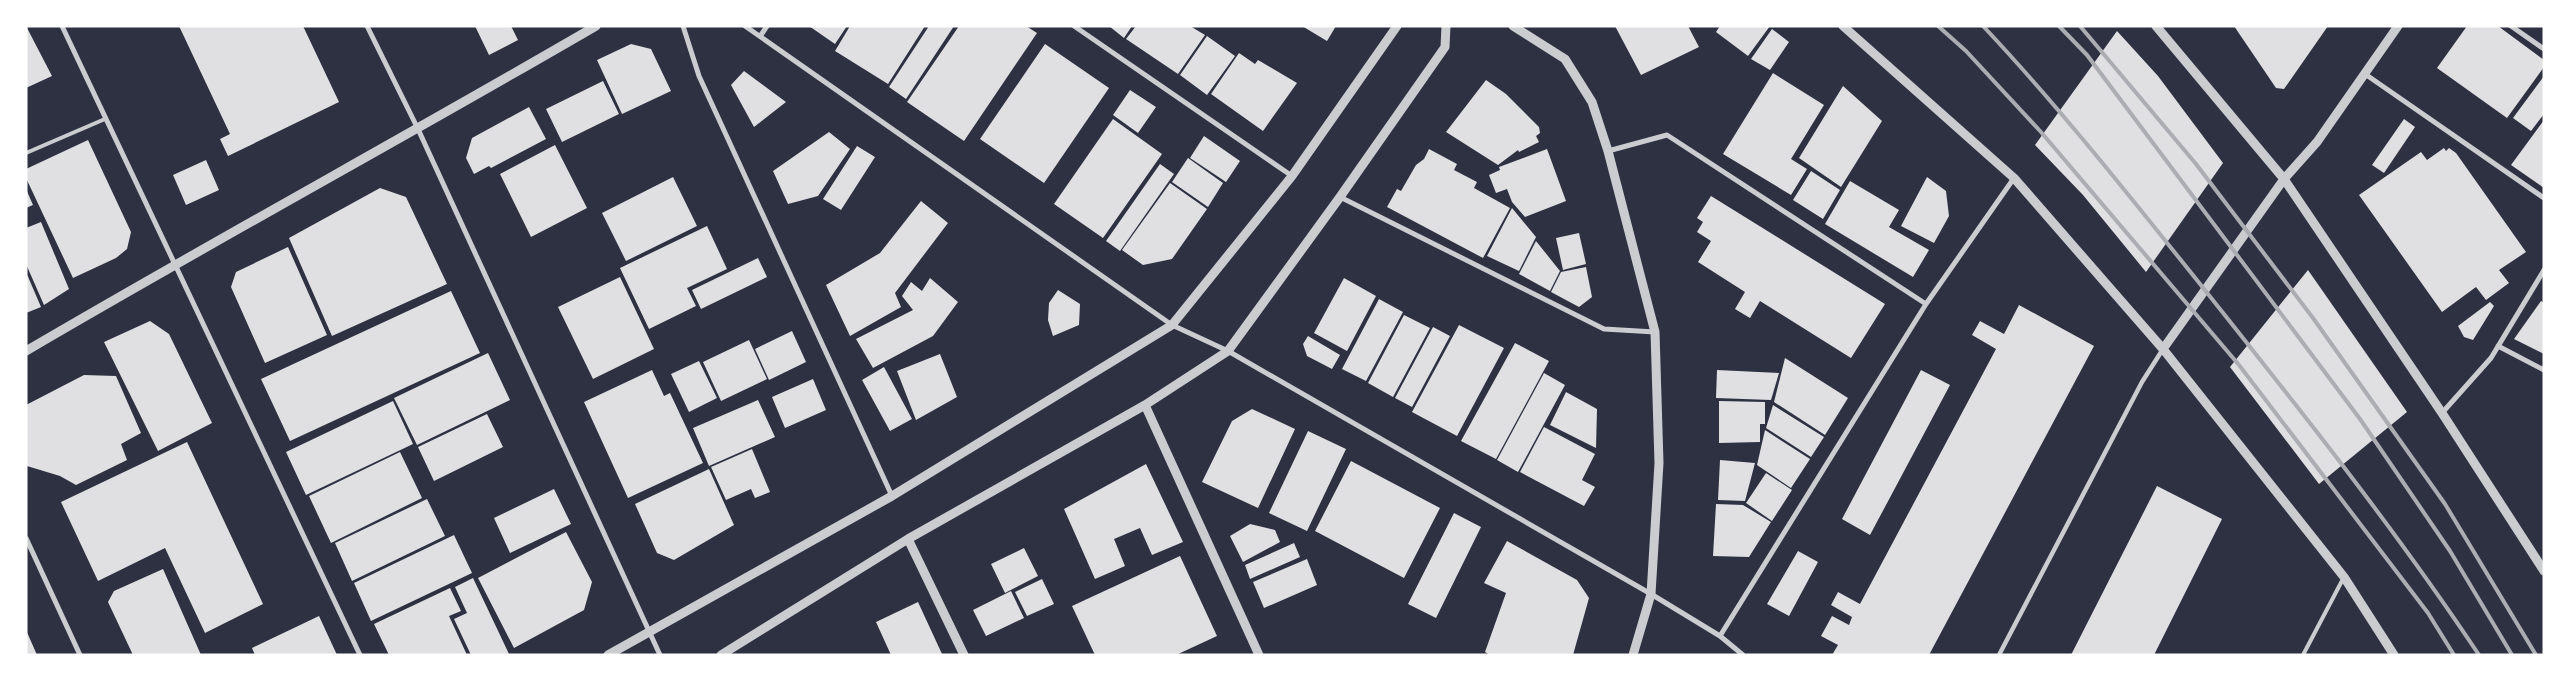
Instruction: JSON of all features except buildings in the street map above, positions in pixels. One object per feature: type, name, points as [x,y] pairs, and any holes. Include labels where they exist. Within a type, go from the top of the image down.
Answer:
[{"type":"street","points":[[62,26],[360,655]]},
{"type":"street","points":[[367,26],[418,129],[660,655]]},
{"type":"street","points":[[26,351],[174,264],[418,129],[596,26]]},
{"type":"street","points":[[683,26],[700,76],[892,496]]},
{"type":"street","points":[[745,26],[761,35],[1172,326],[1228,351],[1651,594],[1720,636],[1743,655]]},
{"type":"street","points":[[761,35],[767,26]]},
{"type":"street","points":[[1074,26],[1292,176]]},
{"type":"street","points":[[608,655],[892,496],[1172,326],[1292,176],[1397,26]]},
{"type":"street","points":[[721,655],[908,539],[1145,405],[1228,351],[1340,197],[1445,47],[1446,26]]},
{"type":"street","points":[[1513,26],[1565,59],[1592,102],[1608,151],[1655,332],[1659,463],[1651,594],[1633,655]]},
{"type":"street","points":[[1843,26],[2014,178],[2163,349],[2344,577],[2394,655]]},
{"type":"street","points":[[2156,26],[2284,179],[2442,413],[2544,571]]},
{"type":"street","points":[[1998,655],[2142,382],[2163,349],[2284,179],[2318,142],[2398,26]]},
{"type":"street","points":[[2511,26],[2544,49]]},
{"type":"street","points":[[2365,74],[2544,198]]},
{"type":"street","points":[[1608,151],[1667,135],[1926,304]]},
{"type":"street","points":[[1720,636],[1926,304],[2014,178]]},
{"type":"street","points":[[1340,197],[1604,329],[1655,332]]},
{"type":"street","points":[[2442,413],[2498,346],[2544,270]]},
{"type":"street","points":[[2498,346],[2544,370]]},
{"type":"street","points":[[1145,405],[1259,655]]},
{"type":"street","points":[[26,538],[80,655]]},
{"type":"street","points":[[908,539],[964,655]]},
{"type":"lane","points":[[26,153],[105,118]]},
{"type":"lane","points":[[2303,655],[2344,577]]},
{"type":"railway","points":[[1938,26],[1966,51],[2041,132],[2239,365],[2428,613],[2454,655]]},
{"type":"railway","points":[[1983,26],[2042,91],[2098,158],[2278,382],[2381,517],[2479,655]]},
{"type":"railway","points":[[2059,26],[2087,55],[2360,419],[2450,551],[2512,655]]},
{"type":"railway","points":[[2080,26],[2196,164],[2313,318],[2445,504],[2536,655]]}]
